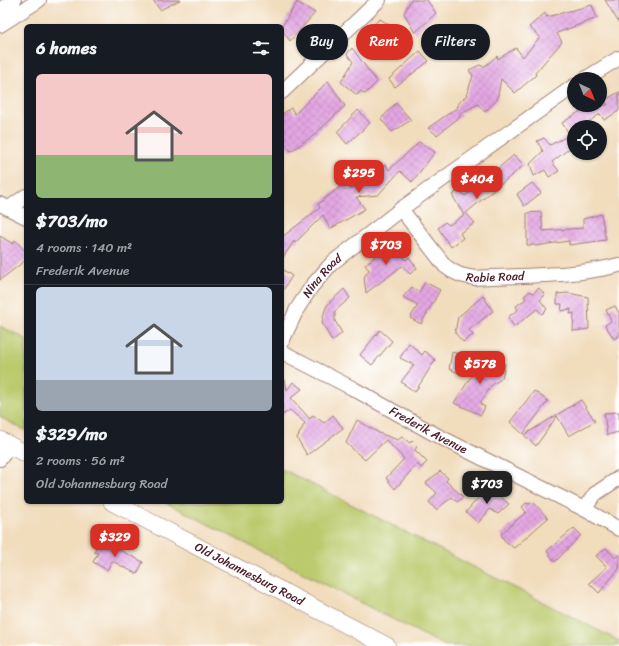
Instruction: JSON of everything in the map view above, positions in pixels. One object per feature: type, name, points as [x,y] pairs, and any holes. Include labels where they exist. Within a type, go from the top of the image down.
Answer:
[{"type":"main road","points":[[5,443],[24,453]]},
{"type":"main road","name":"Old Johannesburg Road","points":[[116,504],[387,646]]},
{"type":"street","points":[[0,10],[14,0]]},
{"type":"street","points":[[0,24],[39,0]]},
{"type":"street","points":[[284,90],[379,0]]},
{"type":"street","points":[[596,72],[619,58]]},
{"type":"street","name":"Nina Road","points":[[284,337],[297,309],[312,286],[326,269],[402,210],[567,91]]},
{"type":"street","points":[[4,206],[24,197]]},
{"type":"street","points":[[4,206],[24,216]]},
{"type":"street","name":"Rabie Road","points":[[402,210],[445,266],[454,273],[464,276],[475,278],[580,272],[600,270],[619,265]]},
{"type":"street","name":"Frederik Avenue","points":[[284,353],[352,388],[438,436],[584,508],[619,529]]},
{"type":"street","points":[[0,459],[5,443]]},
{"type":"street","points":[[584,508],[595,494],[619,478]]},
{"type":"green space","points":[[0,326],[24,338],[24,430],[0,417]]},
{"type":"green space","points":[[284,470],[619,641],[619,646],[445,646],[169,504],[284,504]]},
{"type":"building","points":[[153,0],[180,0],[160,10]]},
{"type":"building","points":[[411,0],[427,0],[436,13],[424,24],[421,24],[421,27],[415,33],[413,24],[410,24],[404,13]]},
{"type":"building","points":[[605,0],[619,0],[619,23]]},
{"type":"building","points":[[297,2],[315,13],[305,24],[296,24],[296,34],[290,41],[284,33],[284,24]]},
{"type":"building","points":[[592,5],[597,18],[557,33],[562,42],[535,73],[536,75],[515,93],[501,79],[497,100],[485,112],[478,104],[459,114],[461,116],[437,135],[428,128],[458,107],[457,105],[466,96],[473,76],[469,70],[480,65],[484,67],[497,56],[498,59],[516,48],[523,57],[540,37],[529,27],[545,13],[547,17]]},
{"type":"building","points":[[380,19],[388,24],[374,24]]},
{"type":"building","points":[[352,48],[356,53],[356,60],[361,60],[377,82],[365,94],[361,91],[357,95],[341,82],[353,62],[348,55],[348,53]]},
{"type":"building","points":[[420,51],[421,60],[429,61],[395,87],[389,79],[410,60],[413,60],[413,57]]},
{"type":"building","points":[[328,81],[345,106],[313,136],[291,151],[284,142],[284,113],[291,108],[295,114]]},
{"type":"building","points":[[619,92],[619,111],[604,120],[600,114],[591,120],[567,120],[567,130],[562,123],[579,112],[607,112],[607,99]]},
{"type":"building","points":[[396,103],[411,120],[392,132],[381,119]]},
{"type":"building","points":[[358,110],[370,123],[347,144],[337,132]]},
{"type":"building","points":[[567,136],[567,150],[552,162],[559,171],[549,177],[545,170],[534,176],[530,164],[543,151],[537,141],[544,138],[550,145]]},
{"type":"building","points":[[419,142],[435,152],[412,182],[400,171],[378,195],[356,197],[365,209],[330,229],[323,215],[295,243],[294,241],[284,256],[284,235],[320,208],[318,204],[345,183],[350,189],[386,165],[389,170]]},
{"type":"building","points":[[514,155],[524,165],[466,213],[475,223],[460,233],[463,238],[451,247],[438,228],[445,222],[449,225],[464,215],[452,195],[460,190],[465,196]]},
{"type":"building","points":[[532,183],[541,193],[524,206],[517,194]]},
{"type":"building","points":[[541,212],[543,231],[583,228],[583,219],[601,214],[606,240],[569,245],[569,241],[535,246],[527,245],[527,213]]},
{"type":"building","points":[[0,236],[13,244],[15,240],[24,250],[24,262],[0,280]]},
{"type":"building","points":[[391,242],[406,260],[409,257],[417,268],[410,274],[402,266],[366,293],[364,277],[369,270],[365,265]]},
{"type":"building","points":[[284,270],[292,276],[284,289]]},
{"type":"building","points":[[425,282],[440,290],[421,324],[410,318],[418,305],[403,297],[412,287],[419,292]]},
{"type":"building","points":[[539,288],[545,295],[540,300],[547,309],[542,314],[537,309],[514,327],[508,317],[518,310],[516,306],[526,299],[524,296],[530,291],[533,293]]},
{"type":"building","points":[[344,289],[350,298],[335,311],[335,321],[342,333],[332,341],[322,323],[324,313],[327,305]]},
{"type":"building","points":[[568,293],[588,297],[589,329],[573,331],[574,313],[570,314],[571,309],[561,311],[562,304],[557,304],[557,294]]},
{"type":"building","points":[[483,296],[493,311],[469,330],[473,335],[463,342],[455,333],[458,317]]},
{"type":"building","points":[[615,306],[619,313],[619,336],[614,339],[605,325],[611,321],[606,310]]},
{"type":"building","points":[[380,330],[392,341],[372,365],[360,355]]},
{"type":"building","points":[[409,343],[422,355],[425,351],[435,360],[415,392],[401,382],[414,365],[400,358]]},
{"type":"building","points":[[452,352],[467,356],[464,375],[449,369]]},
{"type":"building","points":[[475,356],[505,364],[502,378],[491,386],[480,404],[485,407],[481,415],[454,403],[480,363]]},
{"type":"building","points":[[284,380],[287,390],[293,382],[302,389],[291,398],[310,419],[313,415],[324,423],[333,415],[343,428],[307,455],[297,438],[305,423],[290,410],[284,414]]},
{"type":"building","points":[[534,391],[548,401],[523,434],[510,422]]},
{"type":"building","points":[[581,400],[595,421],[569,436],[557,416],[536,446],[524,435]]},
{"type":"building","points":[[619,412],[619,432],[607,435],[604,413]]},
{"type":"building","points":[[357,420],[379,433],[398,440],[402,437],[410,443],[412,441],[417,446],[415,450],[427,462],[421,468],[417,464],[395,489],[386,478],[404,459],[386,440],[365,460],[346,443]]},
{"type":"building","points":[[440,471],[448,478],[446,481],[463,497],[457,502],[452,497],[436,510],[429,502],[437,493],[426,483]]},
{"type":"building","points":[[488,487],[509,504],[498,514],[490,509],[478,523],[466,512]]},
{"type":"building","points":[[533,502],[548,518],[514,548],[504,540],[501,534],[526,512],[522,507],[526,503],[529,504]]},
{"type":"building","points":[[574,528],[581,535],[555,562],[547,551]]},
{"type":"building","points":[[100,540],[143,562],[137,574],[112,561],[107,570],[93,562],[98,553],[94,552]]},
{"type":"building","points":[[606,548],[615,558],[619,554],[619,569],[599,593],[589,583],[607,567],[596,556]]}]
